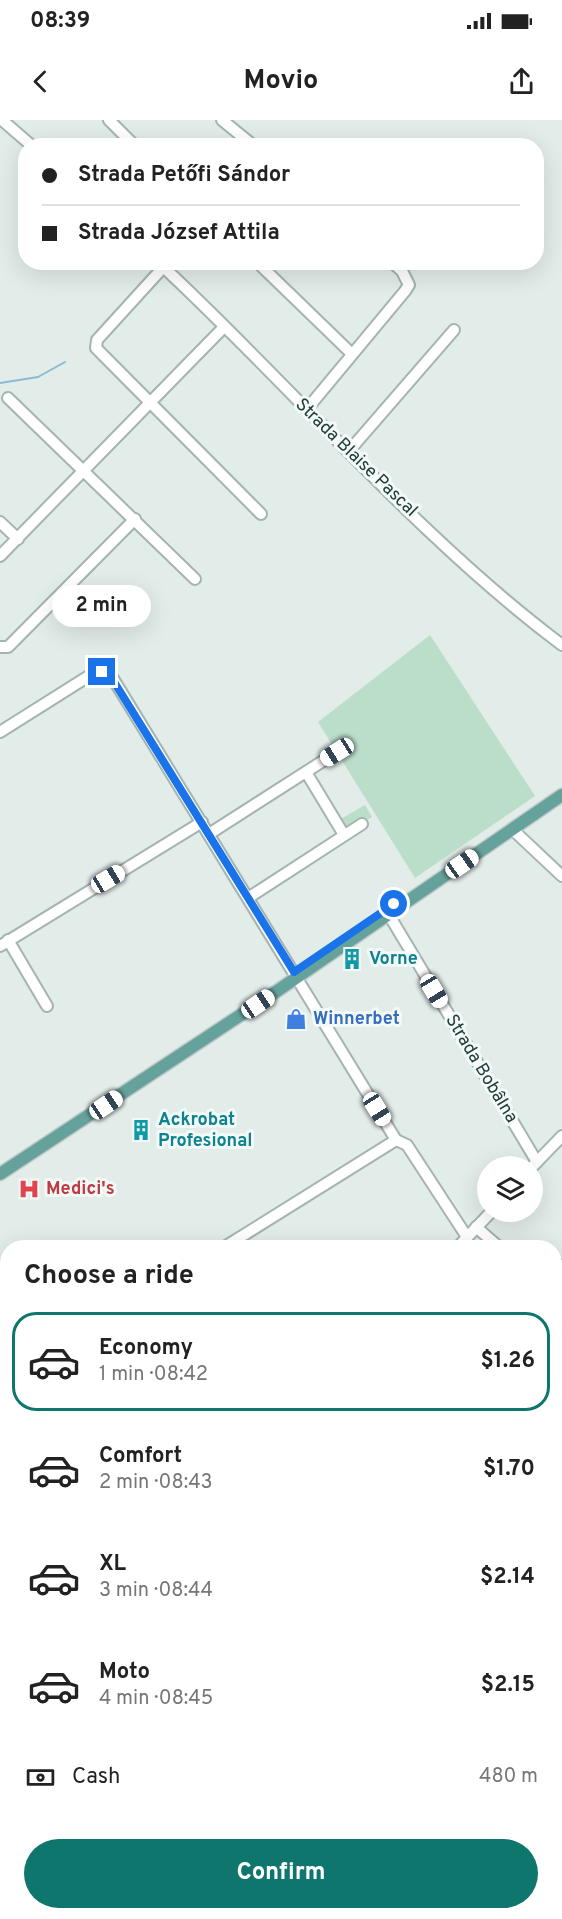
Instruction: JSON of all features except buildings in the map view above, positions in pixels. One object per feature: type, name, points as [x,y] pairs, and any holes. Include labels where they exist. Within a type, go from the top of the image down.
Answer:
[{"type":"main road","points":[[0,1174],[295,974],[562,788]]},
{"type":"main road","points":[[0,1166],[389,915],[562,795]]},
{"type":"street","points":[[2,120],[16,124],[26,138]]},
{"type":"street","points":[[110,120],[127,138]]},
{"type":"street","points":[[222,120],[244,138]]},
{"type":"street","points":[[158,270],[95,344],[151,404],[261,514]]},
{"type":"street","name":"Strada Blaise Pascal","points":[[169,270],[349,451],[520,614],[562,645]]},
{"type":"street","points":[[265,270],[352,354]]},
{"type":"street","points":[[307,409],[409,285],[401,270]]},
{"type":"street","points":[[0,556],[224,327]]},
{"type":"street","points":[[349,451],[454,330]]},
{"type":"street","points":[[8,398],[195,579]]},
{"type":"street","points":[[0,647],[8,647],[135,519]]},
{"type":"street","points":[[0,522],[18,538]]},
{"type":"street","points":[[0,732],[92,674],[102,672],[111,677],[396,1140],[407,1145],[467,1237]]},
{"type":"street","points":[[209,834],[337,752]]},
{"type":"street","points":[[306,772],[344,835]]},
{"type":"street","points":[[47,1006],[4,943],[202,822]]},
{"type":"street","points":[[248,898],[362,824]]},
{"type":"street","points":[[512,829],[562,876]]},
{"type":"street","name":"Strada Bobâlna","points":[[389,915],[530,1156]]},
{"type":"street","points":[[543,1156],[562,1136]]},
{"type":"street","points":[[236,1240],[396,1140]]},
{"type":"street","points":[[464,1240],[481,1222]]},
{"type":"street","points":[[476,1227],[491,1240]]},
{"type":"green space","points":[[430,635],[535,796],[415,878],[318,722]]},
{"type":"green space","points":[[365,805],[372,817],[346,832],[339,820]]},
{"type":"waterway","points":[[0,383],[38,377],[65,362]]},
{"type":"place","name":"Vorne","points":[[352,959]]},
{"type":"place","name":"Winnerbet","points":[[296,1019]]},
{"type":"place","name":"Ackrobat Profesional","points":[[141,1130]]},
{"type":"place","name":"Medici's","points":[[29,1189]]},
{"type":"route","points":[[102,672],[111,677],[294,972],[394,904]]}]
